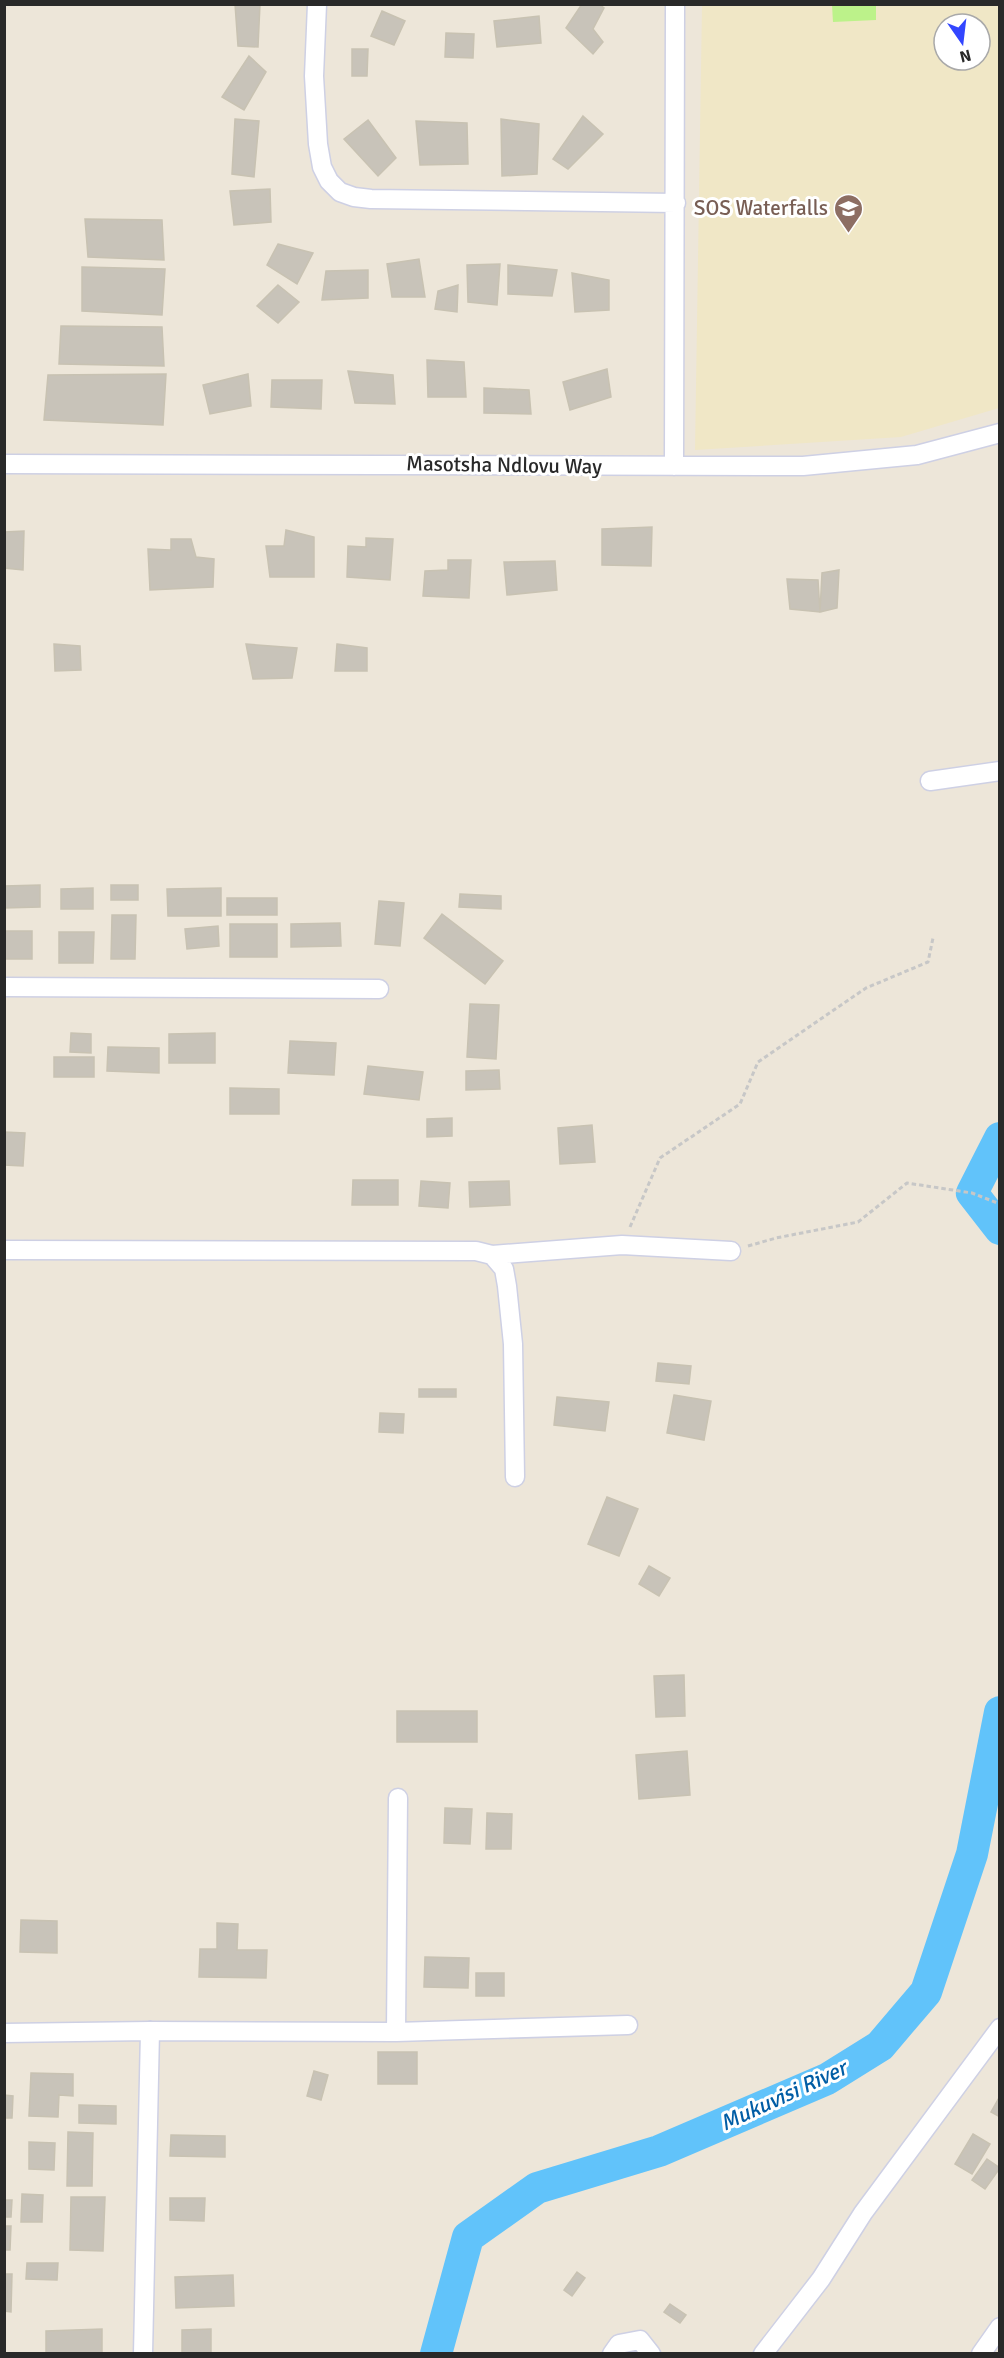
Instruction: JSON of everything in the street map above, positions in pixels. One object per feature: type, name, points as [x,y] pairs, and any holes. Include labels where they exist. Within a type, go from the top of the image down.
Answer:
[{"type":"street","points":[[317,4],[315,76],[318,144],[322,167],[329,181],[340,192],[371,200],[676,204]]},
{"type":"street","points":[[674,466],[675,4]]},
{"type":"street","name":"Masotsha Ndlovu Way","points":[[4,464],[803,466],[847,464],[916,456],[999,433]]},
{"type":"street","points":[[930,781],[999,771]]},
{"type":"street","points":[[4,987],[379,989]]},
{"type":"street","points":[[4,1250],[476,1251],[492,1255],[622,1245],[731,1251]]},
{"type":"street","points":[[492,1255],[504,1269],[513,1344],[516,1417],[515,1478]]},
{"type":"street","points":[[396,2032],[398,1798]]},
{"type":"street","points":[[4,2033],[396,2032],[628,2025]]},
{"type":"street","points":[[763,2354],[821,2279],[862,2212],[999,2028]]},
{"type":"street","points":[[143,2354],[150,2031]]},
{"type":"street","points":[[981,2354],[999,2327]]},
{"type":"street","points":[[612,2354],[619,2344],[640,2340],[651,2354]]},
{"type":"path","points":[[622,1245],[660,1158],[740,1104],[758,1062],[866,988],[928,962],[933,938]]},
{"type":"path","points":[[731,1251],[776,1238],[858,1222],[907,1182],[972,1193],[999,1204]]},
{"type":"shaded area","name":"SOS Waterfalls","points":[[702,5],[999,5],[999,408],[901,437],[695,450]]},
{"type":"green space","points":[[832,5],[876,5],[876,20],[833,22]]},
{"type":"building","points":[[235,4],[260,4],[258,47],[238,46]]},
{"type":"building","points":[[582,4],[599,4],[604,8],[593,29],[603,42],[593,54],[566,28]]},
{"type":"building","points":[[382,11],[405,21],[394,45],[371,36]]},
{"type":"building","points":[[539,16],[541,43],[497,47],[494,21]]},
{"type":"building","points":[[446,33],[474,34],[473,58],[445,57]]},
{"type":"building","points":[[352,49],[368,49],[367,76],[352,76]]},
{"type":"building","points":[[249,56],[266,72],[244,110],[222,97]]},
{"type":"building","points":[[583,116],[603,134],[568,169],[553,159]]},
{"type":"building","points":[[235,119],[259,121],[254,177],[232,174]]},
{"type":"building","points":[[501,119],[539,124],[537,174],[502,176]]},
{"type":"building","points":[[368,120],[396,158],[378,176],[344,139]]},
{"type":"building","points":[[416,121],[467,123],[468,164],[420,165]]},
{"type":"building","points":[[270,189],[271,222],[234,225],[230,191]]},
{"type":"building","points":[[85,219],[162,220],[164,260],[88,257]]},
{"type":"building","points":[[278,244],[313,253],[297,284],[267,265]]},
{"type":"building","points":[[419,259],[425,297],[392,297],[387,264]]},
{"type":"building","points":[[500,264],[497,305],[468,302],[467,265]]},
{"type":"building","points":[[508,265],[557,270],[552,296],[508,294]]},
{"type":"building","points":[[82,267],[165,269],[162,315],[82,311]]},
{"type":"building","points":[[368,270],[368,298],[322,300],[326,271]]},
{"type":"building","points":[[572,273],[609,280],[609,310],[575,312]]},
{"type":"building","points":[[278,285],[299,302],[278,323],[257,306]]},
{"type":"building","points":[[458,285],[457,312],[435,309],[438,291]]},
{"type":"building","points":[[61,326],[162,327],[164,366],[59,364]]},
{"type":"building","points":[[427,360],[464,362],[466,397],[428,397]]},
{"type":"building","points":[[607,369],[611,397],[570,410],[563,382]]},
{"type":"building","points":[[348,371],[393,375],[395,404],[355,403]]},
{"type":"building","points":[[166,374],[163,425],[44,420],[48,375]]},
{"type":"building","points":[[248,374],[251,406],[210,414],[203,385]]},
{"type":"building","points":[[272,380],[322,380],[321,409],[271,407]]},
{"type":"building","points":[[484,388],[529,390],[531,414],[484,413]]},
{"type":"building","points":[[652,527],[651,566],[602,565],[602,529]]},
{"type":"building","points":[[286,530],[314,537],[314,577],[270,577],[266,546],[284,546]]},
{"type":"building","points":[[24,531],[23,570],[4,568],[4,532]]},
{"type":"building","points":[[366,538],[393,539],[390,580],[347,577],[348,546],[366,547]]},
{"type":"building","points":[[171,539],[191,539],[196,557],[214,559],[213,587],[150,590],[148,549],[171,550]]},
{"type":"building","points":[[448,560],[471,560],[469,598],[423,596],[425,571],[448,570]]},
{"type":"building","points":[[555,561],[557,590],[507,595],[504,562]]},
{"type":"building","points":[[839,570],[837,608],[820,612],[822,573]]},
{"type":"building","points":[[787,579],[818,580],[820,612],[790,609]]},
{"type":"building","points":[[54,644],[80,646],[81,670],[55,671]]},
{"type":"building","points":[[246,644],[297,648],[292,678],[253,679]]},
{"type":"building","points":[[337,644],[367,648],[367,671],[335,671]]},
{"type":"building","points":[[40,885],[40,907],[4,908],[4,886]]},
{"type":"building","points":[[111,885],[138,885],[138,900],[111,900]]},
{"type":"building","points":[[93,888],[93,909],[61,909],[61,889]]},
{"type":"building","points":[[221,888],[221,916],[168,916],[167,889]]},
{"type":"building","points":[[460,894],[501,896],[501,909],[459,907]]},
{"type":"building","points":[[227,898],[277,898],[277,915],[227,915]]},
{"type":"building","points":[[379,901],[404,903],[400,946],[375,944]]},
{"type":"building","points":[[442,914],[503,961],[485,984],[424,938]]},
{"type":"building","points":[[112,915],[136,915],[135,959],[111,959]]},
{"type":"building","points":[[340,923],[341,946],[291,947],[291,924]]},
{"type":"building","points":[[230,924],[277,924],[277,957],[230,957]]},
{"type":"building","points":[[218,926],[219,946],[187,949],[185,929]]},
{"type":"building","points":[[4,931],[32,931],[32,959],[4,959]]},
{"type":"building","points":[[59,932],[94,932],[93,963],[59,963]]},
{"type":"building","points":[[470,1004],[499,1005],[496,1059],[467,1057]]},
{"type":"building","points":[[71,1033],[91,1034],[91,1053],[70,1052]]},
{"type":"building","points":[[215,1033],[215,1063],[169,1063],[169,1034]]},
{"type":"building","points":[[290,1041],[336,1043],[334,1075],[288,1073]]},
{"type":"building","points":[[108,1047],[159,1048],[159,1073],[107,1071]]},
{"type":"building","points":[[54,1057],[94,1057],[94,1077],[54,1077]]},
{"type":"building","points":[[368,1066],[423,1072],[419,1100],[364,1094]]},
{"type":"building","points":[[499,1070],[500,1089],[466,1090],[466,1071]]},
{"type":"building","points":[[230,1088],[279,1089],[279,1114],[230,1114]]},
{"type":"building","points":[[452,1118],[452,1136],[427,1137],[427,1119]]},
{"type":"building","points":[[592,1125],[595,1162],[560,1164],[558,1128]]},
{"type":"building","points":[[4,1132],[25,1133],[23,1166],[4,1165]]},
{"type":"building","points":[[353,1180],[398,1180],[398,1205],[352,1205]]},
{"type":"building","points":[[421,1181],[450,1183],[448,1208],[419,1206]]},
{"type":"building","points":[[509,1181],[510,1205],[470,1207],[469,1182]]},
{"type":"building","points":[[658,1363],[691,1366],[689,1384],[656,1381]]},
{"type":"building","points":[[419,1389],[456,1389],[456,1397],[419,1397]]},
{"type":"building","points":[[674,1395],[711,1401],[704,1440],[667,1433]]},
{"type":"building","points":[[557,1397],[609,1402],[605,1431],[554,1425]]},
{"type":"building","points":[[380,1413],[404,1414],[403,1433],[379,1432]]},
{"type":"building","points":[[607,1497],[638,1509],[619,1556],[588,1544]]},
{"type":"building","points":[[649,1566],[670,1578],[659,1596],[639,1584]]},
{"type":"building","points":[[684,1675],[685,1716],[656,1717],[654,1676]]},
{"type":"building","points":[[397,1711],[477,1711],[477,1742],[397,1742]]},
{"type":"building","points":[[687,1751],[690,1795],[639,1799],[636,1755]]},
{"type":"building","points":[[445,1808],[472,1809],[470,1844],[444,1843]]},
{"type":"building","points":[[487,1813],[512,1814],[511,1849],[486,1849]]},
{"type":"building","points":[[21,1920],[57,1921],[57,1953],[20,1952]]},
{"type":"building","points":[[217,1923],[238,1924],[237,1950],[267,1950],[266,1978],[199,1977],[200,1949],[217,1949]]},
{"type":"building","points":[[425,1957],[469,1958],[468,1988],[424,1987]]},
{"type":"building","points":[[476,1973],[504,1973],[504,1996],[476,1996]]},
{"type":"building","points":[[378,2052],[417,2052],[417,2084],[378,2084]]},
{"type":"building","points":[[314,2071],[328,2075],[321,2100],[307,2096]]},
{"type":"building","points":[[31,2073],[73,2074],[73,2096],[59,2095],[58,2117],[29,2116]]},
{"type":"building","points":[[4,2095],[13,2096],[12,2118],[4,2118]]},
{"type":"building","points":[[1000,2096],[1000,2117],[991,2112]]},
{"type":"building","points":[[79,2105],[116,2106],[116,2124],[79,2123]]},
{"type":"building","points":[[68,2132],[93,2133],[92,2186],[67,2186]]},
{"type":"building","points":[[973,2134],[990,2144],[972,2174],[955,2164]]},
{"type":"building","points":[[171,2135],[225,2136],[225,2157],[170,2156]]},
{"type":"building","points":[[29,2142],[55,2143],[54,2170],[29,2169]]},
{"type":"building","points":[[987,2159],[1000,2168],[985,2189],[972,2180]]},
{"type":"building","points":[[22,2194],[43,2195],[42,2222],[21,2222]]},
{"type":"building","points":[[71,2197],[105,2197],[103,2251],[70,2250]]},
{"type":"building","points":[[170,2198],[205,2198],[204,2221],[170,2220]]},
{"type":"building","points":[[4,2200],[12,2200],[11,2217],[4,2217]]},
{"type":"building","points":[[4,2226],[11,2226],[10,2250],[4,2250]]},
{"type":"building","points":[[27,2263],[58,2263],[57,2280],[26,2279]]},
{"type":"building","points":[[577,2272],[585,2278],[572,2296],[564,2290]]},
{"type":"building","points":[[4,2274],[12,2274],[11,2312],[4,2311]]},
{"type":"building","points":[[233,2275],[234,2306],[176,2308],[175,2277]]},
{"type":"building","points":[[670,2304],[686,2315],[680,2323],[664,2312]]},
{"type":"building","points":[[102,2329],[102,2354],[46,2354],[46,2331]]},
{"type":"building","points":[[211,2329],[211,2354],[182,2354],[182,2330]]},
{"type":"waterway","name":"Mukuvisi River","points":[[1000,1138],[972,1193],[1000,1229]]},
{"type":"waterway","name":"Mukuvisi River","points":[[436,2354],[468,2237],[537,2188],[659,2151],[827,2079],[880,2046],[926,1992],[972,1854],[1000,1712]]},
{"type":"place","name":"SOS Waterfalls","points":[[849,234]]}]
